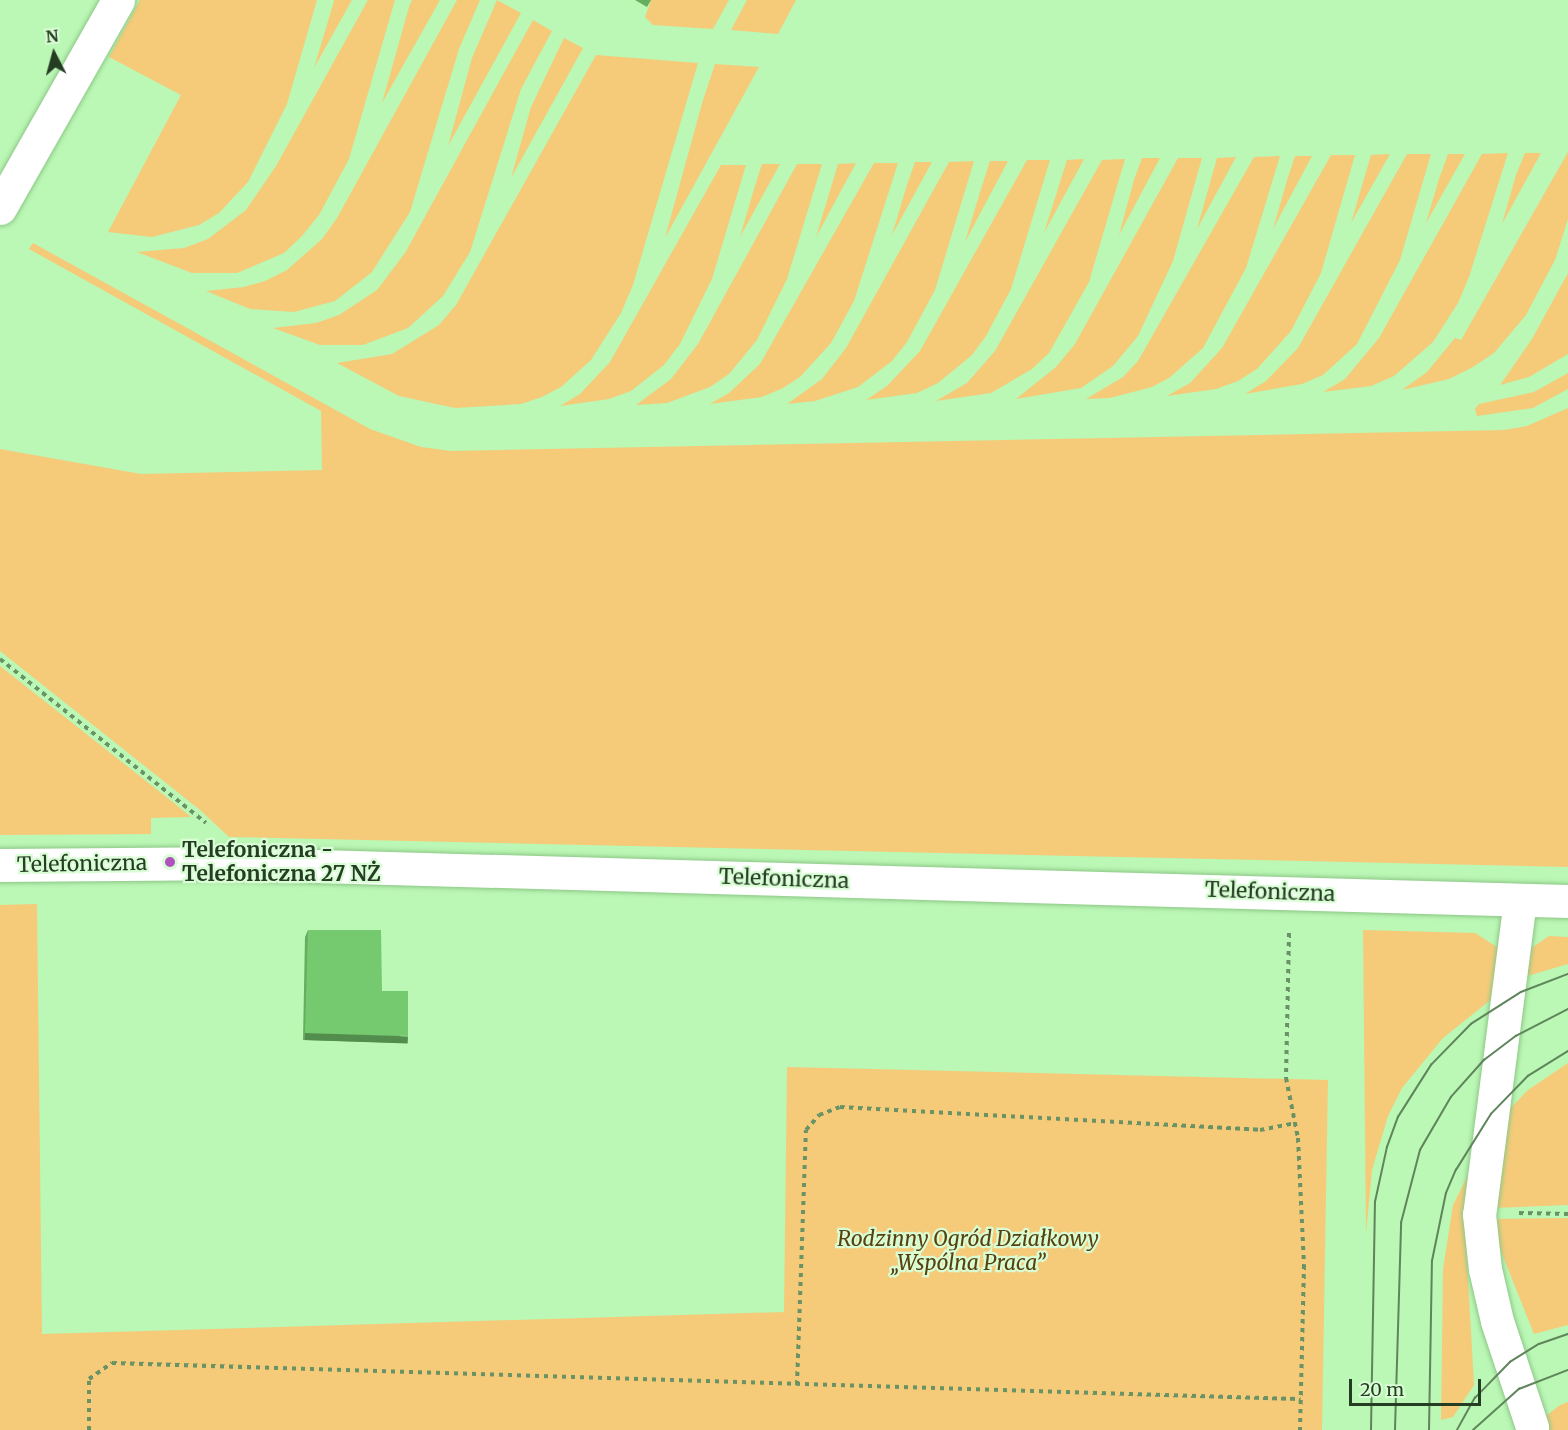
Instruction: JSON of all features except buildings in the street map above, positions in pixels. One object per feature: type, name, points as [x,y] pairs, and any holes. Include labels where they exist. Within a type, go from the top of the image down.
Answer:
[{"type":"street","points":[[0,208],[117,0]]},
{"type":"street","name":"Telefoniczna","points":[[0,865],[213,863],[1568,901]]},
{"type":"street","points":[[1520,900],[1479,1214],[1485,1269],[1497,1321],[1532,1427]]},
{"type":"path","points":[[0,659],[213,829],[213,863]]},
{"type":"path","points":[[1290,893],[1286,1078],[1295,1123],[1304,1264],[1300,1430]]},
{"type":"path","points":[[797,1385],[806,1130],[819,1115],[840,1107],[1260,1131],[1295,1123]]},
{"type":"path","points":[[1479,1214],[1568,1214]]},
{"type":"path","points":[[89,1430],[89,1379],[112,1363],[1300,1399]]},
{"type":"green space","points":[[140,0],[317,0],[287,104],[248,182],[219,213],[199,225],[152,237],[108,232],[181,95],[109,57]]},
{"type":"green space","points":[[352,0],[314,68],[334,1]]},
{"type":"green space","points":[[368,0],[395,0],[349,159],[319,215],[302,236],[284,253],[237,273],[192,273],[137,252],[184,248],[208,239],[246,210],[276,166]]},
{"type":"green space","points":[[412,0],[440,0],[382,103],[409,7]]},
{"type":"green space","points":[[457,0],[480,0],[459,49],[410,212],[372,272],[335,301],[294,312],[250,309],[206,291],[244,287],[265,281],[287,270],[322,239],[337,218]]},
{"type":"green space","points":[[497,0],[521,13],[448,146],[472,58]]},
{"type":"green space","points":[[651,0],[729,0],[713,29],[653,25],[645,17]]},
{"type":"green space","points":[[747,0],[796,0],[778,34],[731,30]]},
{"type":"green space","points":[[533,20],[552,31],[521,89],[470,252],[443,296],[408,328],[363,345],[320,345],[273,328],[316,323],[339,315],[377,290],[405,253]]},
{"type":"green space","points":[[564,38],[583,48],[511,178],[531,107]]},
{"type":"green space","points":[[596,55],[698,63],[633,285],[621,313],[591,360],[561,387],[542,397],[521,404],[455,408],[399,396],[337,363],[392,354],[439,325],[456,305]]},
{"type":"green space","points":[[715,64],[759,67],[665,238],[703,100]]},
{"type":"green space","points":[[1568,152],[1568,219],[1555,260],[1526,315],[1494,353],[1473,367],[1449,379],[1402,390],[1427,372],[1455,338],[1461,340]]},
{"type":"green space","points":[[1508,153],[1469,277],[1458,303],[1433,342],[1394,376],[1371,386],[1323,392],[1345,379],[1379,338],[1482,154]]},
{"type":"green space","points":[[1525,153],[1541,153],[1502,224],[1516,175]]},
{"type":"green space","points":[[1390,154],[1351,223],[1371,155]]},
{"type":"green space","points":[[1407,154],[1431,154],[1400,260],[1357,344],[1323,375],[1302,384],[1245,394],[1266,381],[1298,348]]},
{"type":"green space","points":[[1448,154],[1465,154],[1426,223],[1439,179]]},
{"type":"green space","points":[[1331,155],[1355,155],[1321,273],[1291,331],[1257,369],[1238,381],[1216,389],[1167,396],[1190,383],[1222,348]]},
{"type":"green space","points":[[1280,156],[1246,268],[1203,348],[1169,378],[1152,387],[1110,398],[1086,399],[1123,377],[1138,361],[1254,157]]},
{"type":"green space","points":[[1295,156],[1312,156],[1273,229],[1288,177]]},
{"type":"green space","points":[[1236,157],[1197,229],[1217,158]]},
{"type":"green space","points":[[1142,158],[1160,158],[1119,235],[1134,180]]},
{"type":"green space","points":[[1178,158],[1202,158],[1173,261],[1138,336],[1113,366],[1081,388],[1016,399],[1056,367],[1075,344]]},
{"type":"green space","points":[[1084,159],[1044,233],[1067,160]]},
{"type":"green space","points":[[1125,159],[1089,282],[1049,353],[1032,369],[991,393],[936,401],[967,383],[995,351],[1102,160]]},
{"type":"green space","points":[[1027,160],[1050,160],[1011,289],[986,336],[972,355],[938,383],[917,393],[866,400],[887,386],[920,351]]},
{"type":"green space","points":[[974,161],[935,290],[907,342],[892,361],[858,387],[815,401],[787,404],[822,379],[846,348],[949,162]]},
{"type":"green space","points":[[990,161],[1008,161],[965,242],[981,189]]},
{"type":"green space","points":[[915,162],[932,162],[892,235],[907,185]]},
{"type":"green space","points":[[856,163],[816,237],[838,164]]},
{"type":"green space","points":[[874,163],[898,163],[854,301],[831,343],[800,377],[783,388],[762,397],[710,404],[729,393],[760,364]]},
{"type":"green space","points":[[762,164],[780,164],[740,237],[754,189]]},
{"type":"green space","points":[[797,164],[822,164],[787,279],[757,340],[729,374],[710,387],[667,403],[636,405],[671,379],[698,344]]},
{"type":"green space","points":[[721,165],[746,165],[712,279],[680,344],[664,365],[631,391],[609,399],[560,406],[580,394],[610,362]]},
{"type":"green space","points":[[33,243],[370,429],[421,447],[451,451],[1504,430],[1527,426],[1568,408],[1568,867],[229,837],[200,810],[0,651],[0,449],[141,474],[322,470],[321,411],[29,249]]},
{"type":"green space","points":[[1568,273],[1568,354],[1529,377],[1500,385],[1532,339]]},
{"type":"green space","points":[[1568,373],[1568,389],[1533,408],[1477,416],[1475,409],[1479,404],[1534,392]]},
{"type":"green space","points":[[0,666],[191,817],[151,818],[151,834],[0,835]]},
{"type":"green space","name":"Rodzinny Ogród Działkowy „Wspólna Praca”","points":[[37,904],[42,1334],[784,1312],[787,1067],[1328,1080],[1322,1430],[0,1430],[0,905]]},
{"type":"green space","points":[[1363,930],[1475,933],[1500,949],[1493,998],[1443,1038],[1402,1088],[1388,1116],[1372,1170],[1366,1233]]},
{"type":"green space","points":[[1549,936],[1568,937],[1568,964],[1524,977],[1527,951]]},
{"type":"green space","points":[[1568,1063],[1568,1205],[1494,1208],[1506,1113],[1528,1090]]},
{"type":"green space","points":[[1469,1173],[1464,1207],[1474,1385],[1453,1417],[1441,1420],[1443,1269],[1453,1205]]},
{"type":"green space","points":[[1568,1218],[1568,1325],[1534,1334],[1500,1249],[1494,1219]]},
{"type":"green space","points":[[1568,1402],[1568,1430],[1528,1430],[1560,1405]]},
{"type":"tram line","points":[[1371,1430],[1375,1202],[1387,1147],[1398,1117],[1431,1065],[1471,1024],[1521,992],[1568,974]]},
{"type":"tram line","points":[[1395,1430],[1401,1223],[1420,1150],[1451,1097],[1484,1060],[1516,1036],[1568,1009]]},
{"type":"tram line","points":[[1429,1430],[1432,1261],[1446,1193],[1456,1170],[1491,1114],[1528,1076],[1568,1051]]},
{"type":"tram line","points":[[1457,1430],[1475,1398],[1510,1362],[1539,1344],[1568,1334]]},
{"type":"tram line","points":[[1473,1430],[1519,1389],[1568,1370]]},
{"type":"place","name":"Telefoniczna - Telefoniczna 27 NŻ","points":[[170,862]]}]
